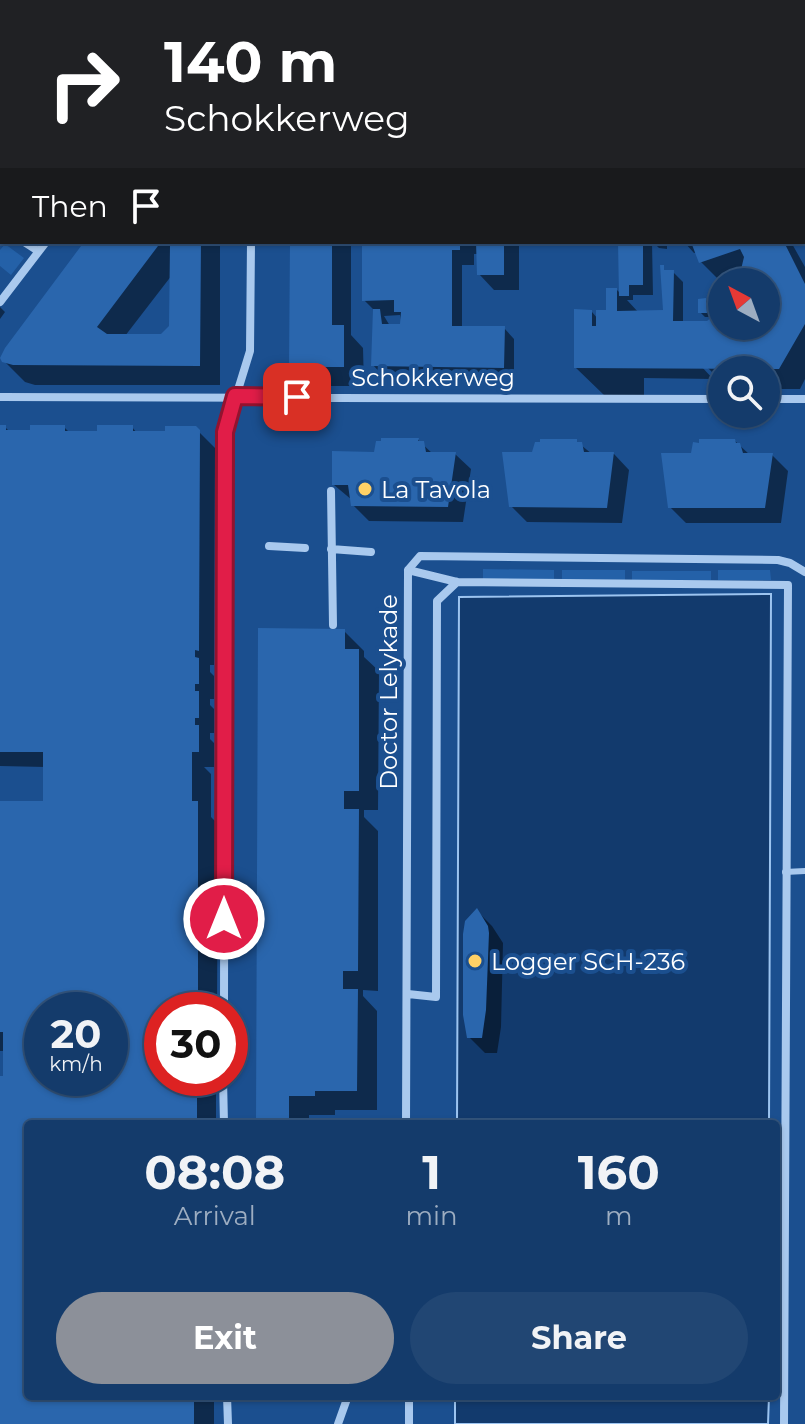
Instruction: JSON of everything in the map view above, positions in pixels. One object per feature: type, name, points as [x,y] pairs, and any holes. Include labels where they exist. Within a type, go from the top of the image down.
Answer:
[{"type":"street","points":[[27,244],[38,251]]},
{"type":"street","points":[[0,302],[44,244]]},
{"type":"street","points":[[224,992],[225,432],[250,351],[251,244]]},
{"type":"street","name":"Schokkerweg","points":[[0,397],[708,399]]},
{"type":"street","points":[[780,399],[805,399]]},
{"type":"street","points":[[331,491],[333,625]]},
{"type":"street","points":[[269,546],[305,548]]},
{"type":"street","points":[[331,549],[371,552]]},
{"type":"street","name":"Doctor Lelykade","points":[[406,1120],[408,570],[420,556],[640,557],[778,560],[805,572]]},
{"type":"street","points":[[408,570],[457,582],[788,585],[784,1424]]},
{"type":"street","points":[[408,994],[436,997],[437,601],[457,582]]},
{"type":"street","points":[[223,1096],[224,1120]]},
{"type":"street","points":[[227,1400],[228,1424]]},
{"type":"street","points":[[338,1424],[347,1400]]},
{"type":"street","points":[[409,1400],[409,1424]]},
{"type":"lane","points":[[785,872],[805,871]]},
{"type":"shaded area","points":[[5,244],[24,258],[11,275],[0,266],[0,250]]},
{"type":"shaded area","points":[[483,569],[554,570],[554,579],[483,579]]},
{"type":"shaded area","points":[[562,570],[625,570],[625,580],[562,579]]},
{"type":"shaded area","points":[[718,570],[770,570],[771,580],[718,580]]},
{"type":"shaded area","points":[[632,571],[711,571],[711,580],[632,580]]},
{"type":"shaded area","points":[[771,594],[769,1120],[457,1120],[459,597]]},
{"type":"shaded area","points":[[455,1400],[769,1400],[768,1424],[455,1424]]},
{"type":"building","points":[[83,244],[159,244],[97,327],[107,334],[161,334],[169,326],[169,244],[201,244],[200,366],[13,365],[2,362],[0,358]]},
{"type":"building","points":[[290,244],[332,244],[332,325],[344,325],[344,367],[289,367]]},
{"type":"building","points":[[362,244],[460,244],[460,250],[452,250],[452,326],[505,326],[504,368],[371,366],[373,309],[380,309],[382,324],[400,324],[401,312],[394,312],[394,300],[362,301]]},
{"type":"building","points":[[476,244],[504,244],[504,275],[477,275]]},
{"type":"building","points":[[618,244],[643,244],[643,285],[629,285],[629,296],[619,296]]},
{"type":"building","points":[[692,244],[785,244],[805,284],[805,324],[780,367],[780,356],[708,356],[708,369],[574,368],[574,309],[592,310],[592,326],[596,326],[596,310],[606,310],[606,288],[617,288],[617,311],[663,310],[660,265],[664,265],[664,270],[674,270],[673,321],[708,320],[708,340],[780,340],[780,268],[741,268],[744,257],[740,249],[699,263]]},
{"type":"building","points":[[706,298],[707,313],[698,313],[698,299]]},
{"type":"building","points":[[0,425],[6,425],[6,430],[30,430],[30,425],[65,425],[65,431],[97,431],[97,425],[133,425],[133,431],[165,431],[165,426],[196,426],[200,430],[199,651],[195,650],[195,657],[199,658],[199,684],[195,684],[195,691],[199,691],[199,718],[195,718],[195,725],[199,725],[199,752],[192,752],[192,801],[198,801],[198,992],[144,992],[144,1096],[197,1096],[197,1120],[24,1120],[24,1400],[194,1400],[194,1424],[0,1424],[0,1076],[3,1076],[3,1032],[0,1032],[0,801],[43,801],[43,752],[0,752]]},
{"type":"building","points":[[381,438],[419,438],[418,441],[424,441],[426,452],[456,452],[448,507],[351,506],[348,485],[332,485],[332,451],[374,452],[376,441],[381,441]]},
{"type":"building","points":[[540,439],[577,439],[577,442],[582,442],[584,452],[614,452],[607,508],[509,507],[502,452],[532,452],[535,442],[540,442]]},
{"type":"building","points":[[699,439],[735,439],[743,453],[773,453],[765,508],[668,508],[661,453],[691,453],[693,442],[699,443]]},
{"type":"building","points":[[258,628],[345,629],[345,649],[359,649],[359,791],[344,791],[344,809],[359,809],[358,971],[343,971],[343,989],[358,989],[357,1091],[315,1091],[315,1096],[289,1096],[289,1120],[256,1120]]},
{"type":"building","name":"Logger SCH-236","points":[[477,908],[489,933],[486,1010],[482,1038],[467,1038],[463,1015],[463,934],[465,921]]},
{"type":"place","name":"La Tavola","points":[[365,489]]},
{"type":"place","name":"Logger SCH-236","points":[[475,961]]},
{"type":"route","points":[[224,919],[225,432],[235,396],[297,397]]}]
